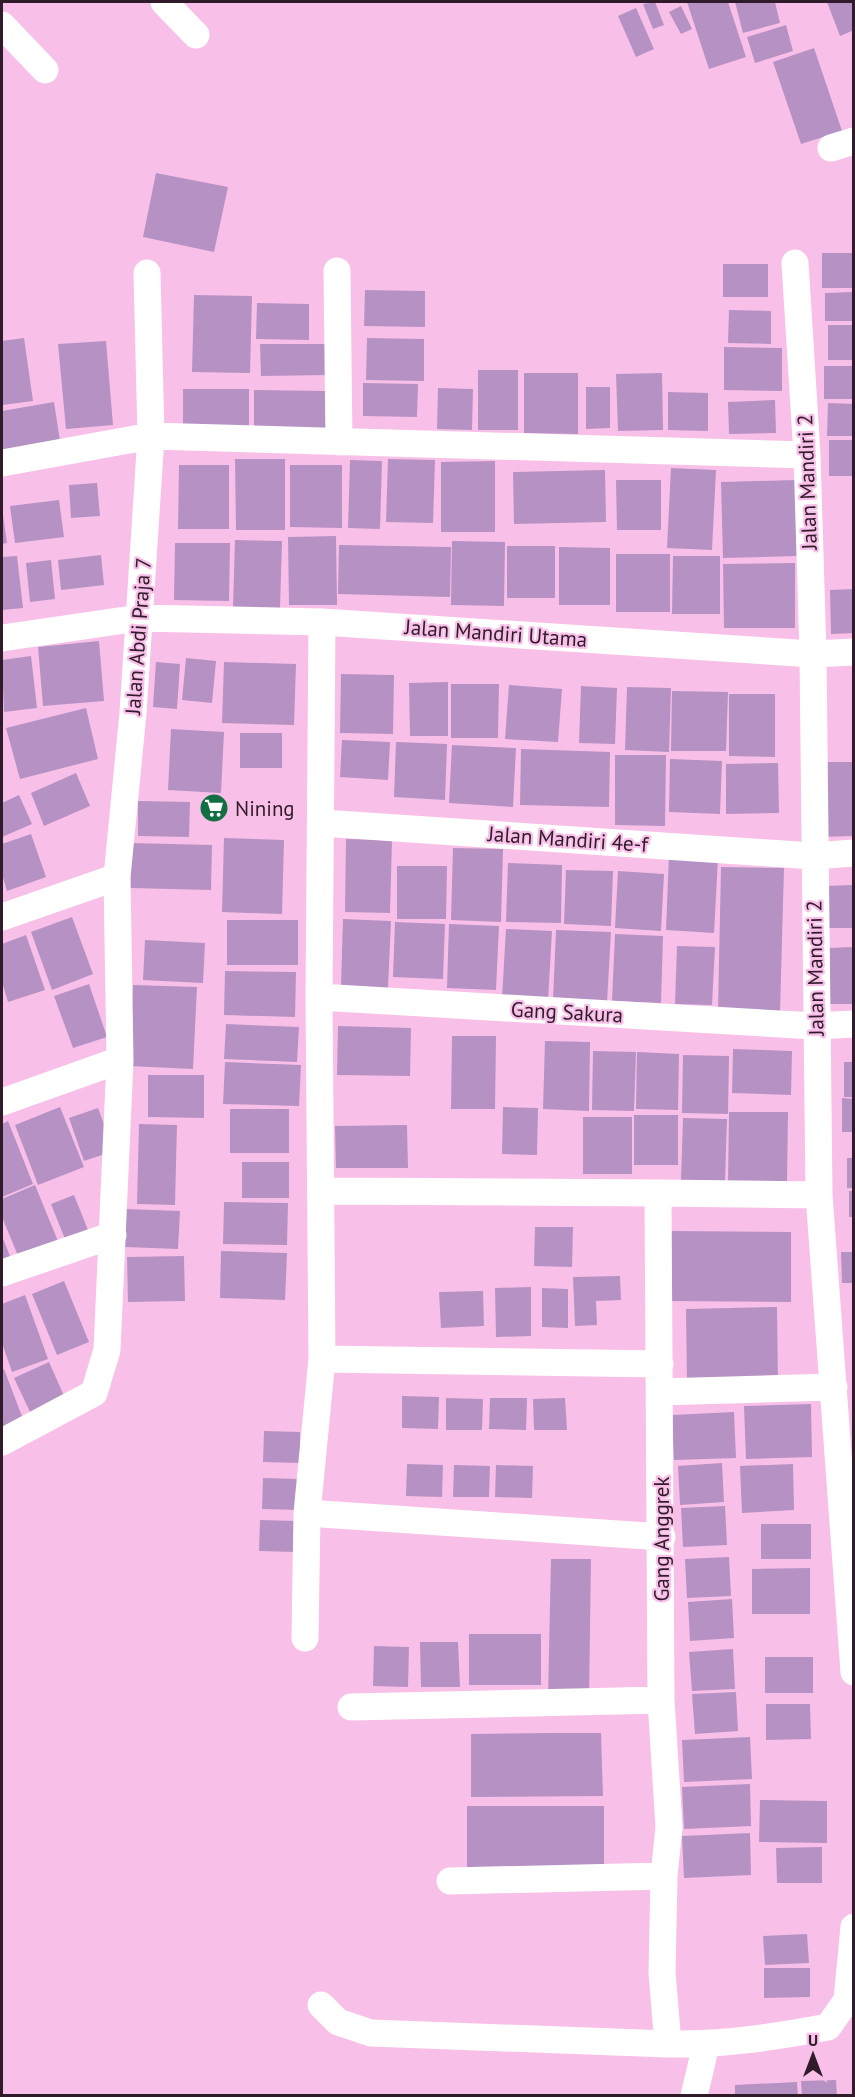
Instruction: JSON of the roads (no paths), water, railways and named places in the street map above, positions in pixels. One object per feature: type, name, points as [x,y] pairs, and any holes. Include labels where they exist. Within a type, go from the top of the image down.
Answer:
[{"type":"street","points":[[165,2],[196,34]]},
{"type":"street","points":[[2,25],[45,70]]},
{"type":"street","name":"Jalan Mandiri 2","points":[[795,263],[807,454],[813,654],[813,856],[819,1195],[834,1387],[849,1528],[854,1672]]},
{"type":"street","points":[[337,271],[339,442]]},
{"type":"street","name":"Jalan Abdi Praja 7","points":[[2,1442],[94,1393],[107,1350],[120,1060],[117,877],[139,618],[151,436],[147,273]]},
{"type":"street","points":[[2,463],[151,436],[807,454]]},
{"type":"street","name":"Jalan Mandiri Utama","points":[[2,638],[139,618],[322,622],[813,654],[854,652]]},
{"type":"street","points":[[305,1638],[307,1514],[322,1359],[319,997],[322,622]]},
{"type":"street","name":"Jalan Mandiri 4e-f","points":[[322,822],[813,856],[854,853]]},
{"type":"street","points":[[2,917],[117,877]]},
{"type":"street","name":"Gang Sakura","points":[[319,997],[815,1026],[854,1024]]},
{"type":"street","points":[[2,1102],[120,1060]]},
{"type":"street","points":[[321,1191],[819,1195]]},
{"type":"street","name":"Gang Anggrek","points":[[658,1192],[662,1537],[661,1701],[669,1827],[664,1876],[662,1973],[668,2044]]},
{"type":"street","points":[[2,1274],[113,1235]]},
{"type":"street","points":[[322,1359],[660,1364]]},
{"type":"street","points":[[660,1392],[834,1387]]},
{"type":"street","points":[[307,1514],[662,1537]]},
{"type":"street","points":[[351,1707],[661,1701]]},
{"type":"street","points":[[450,1881],[664,1876]]},
{"type":"street","points":[[321,2005],[338,2022],[371,2033],[706,2045],[762,2039],[841,2027],[847,2000],[854,1927]]},
{"type":"street","points":[[694,2096],[706,2045]]},
{"type":"place","name":"Nining","points":[[214,808]]}]
